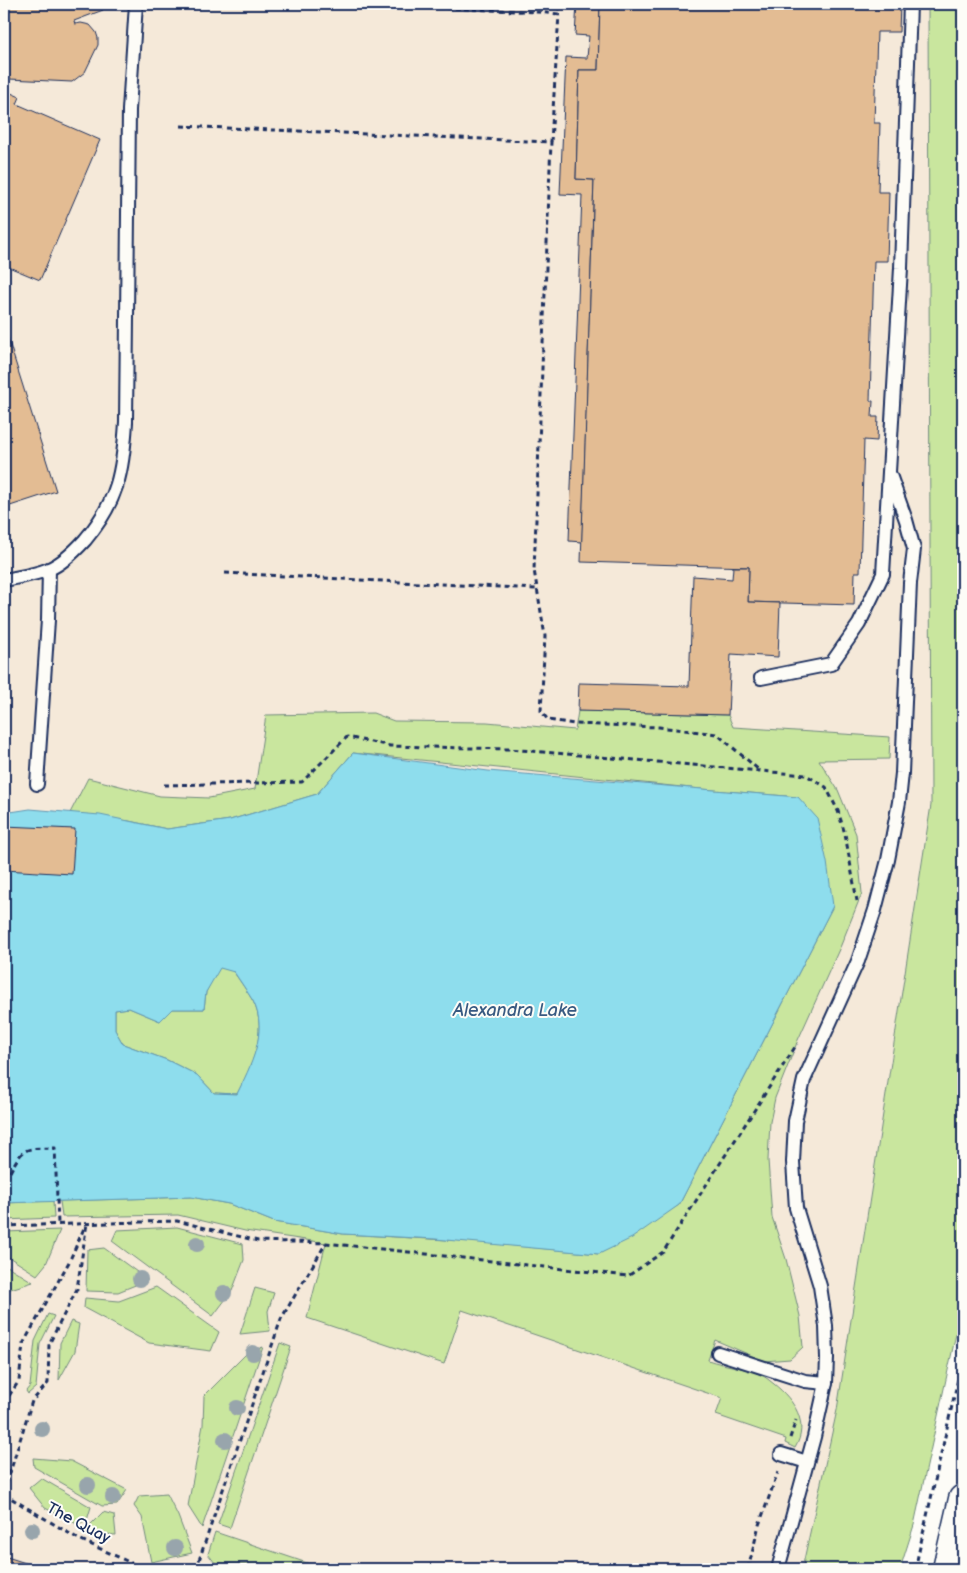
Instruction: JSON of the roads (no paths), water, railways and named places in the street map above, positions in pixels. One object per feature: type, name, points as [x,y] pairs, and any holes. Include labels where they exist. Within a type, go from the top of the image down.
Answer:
[{"type":"main road","points":[[947,1569],[963,1499]]},
{"type":"lane","points":[[4,580],[49,569],[74,552],[95,527],[109,505],[118,482],[124,458],[129,110],[136,4]]},
{"type":"lane","points":[[761,678],[831,664],[859,624],[883,574],[901,268],[910,4]]},
{"type":"lane","points":[[778,1569],[826,1383],[826,1326],[820,1286],[796,1208],[793,1162],[795,1121],[804,1080],[858,961],[875,910],[888,860],[899,802],[905,719],[910,583],[914,549],[890,475]]},
{"type":"lane","points":[[37,784],[48,620],[49,569]]},
{"type":"lane","points":[[718,1353],[805,1381],[826,1383]]},
{"type":"lane","points":[[782,1454],[807,1462]]},
{"type":"water","name":"Alexandra Lake","points":[[353,753],[488,771],[798,797],[817,818],[827,862],[833,906],[679,1205],[632,1238],[599,1254],[435,1239],[343,1234],[274,1222],[229,1204],[191,1197],[4,1203],[4,813],[30,809],[100,815],[167,829],[230,820],[317,794]],"holes":[[[220,968],[234,972],[253,1001],[259,1025],[256,1049],[237,1094],[214,1093],[197,1075],[167,1060],[123,1044],[115,1030],[115,1010],[129,1008],[160,1021],[172,1009],[204,1009],[206,992]]]}]
